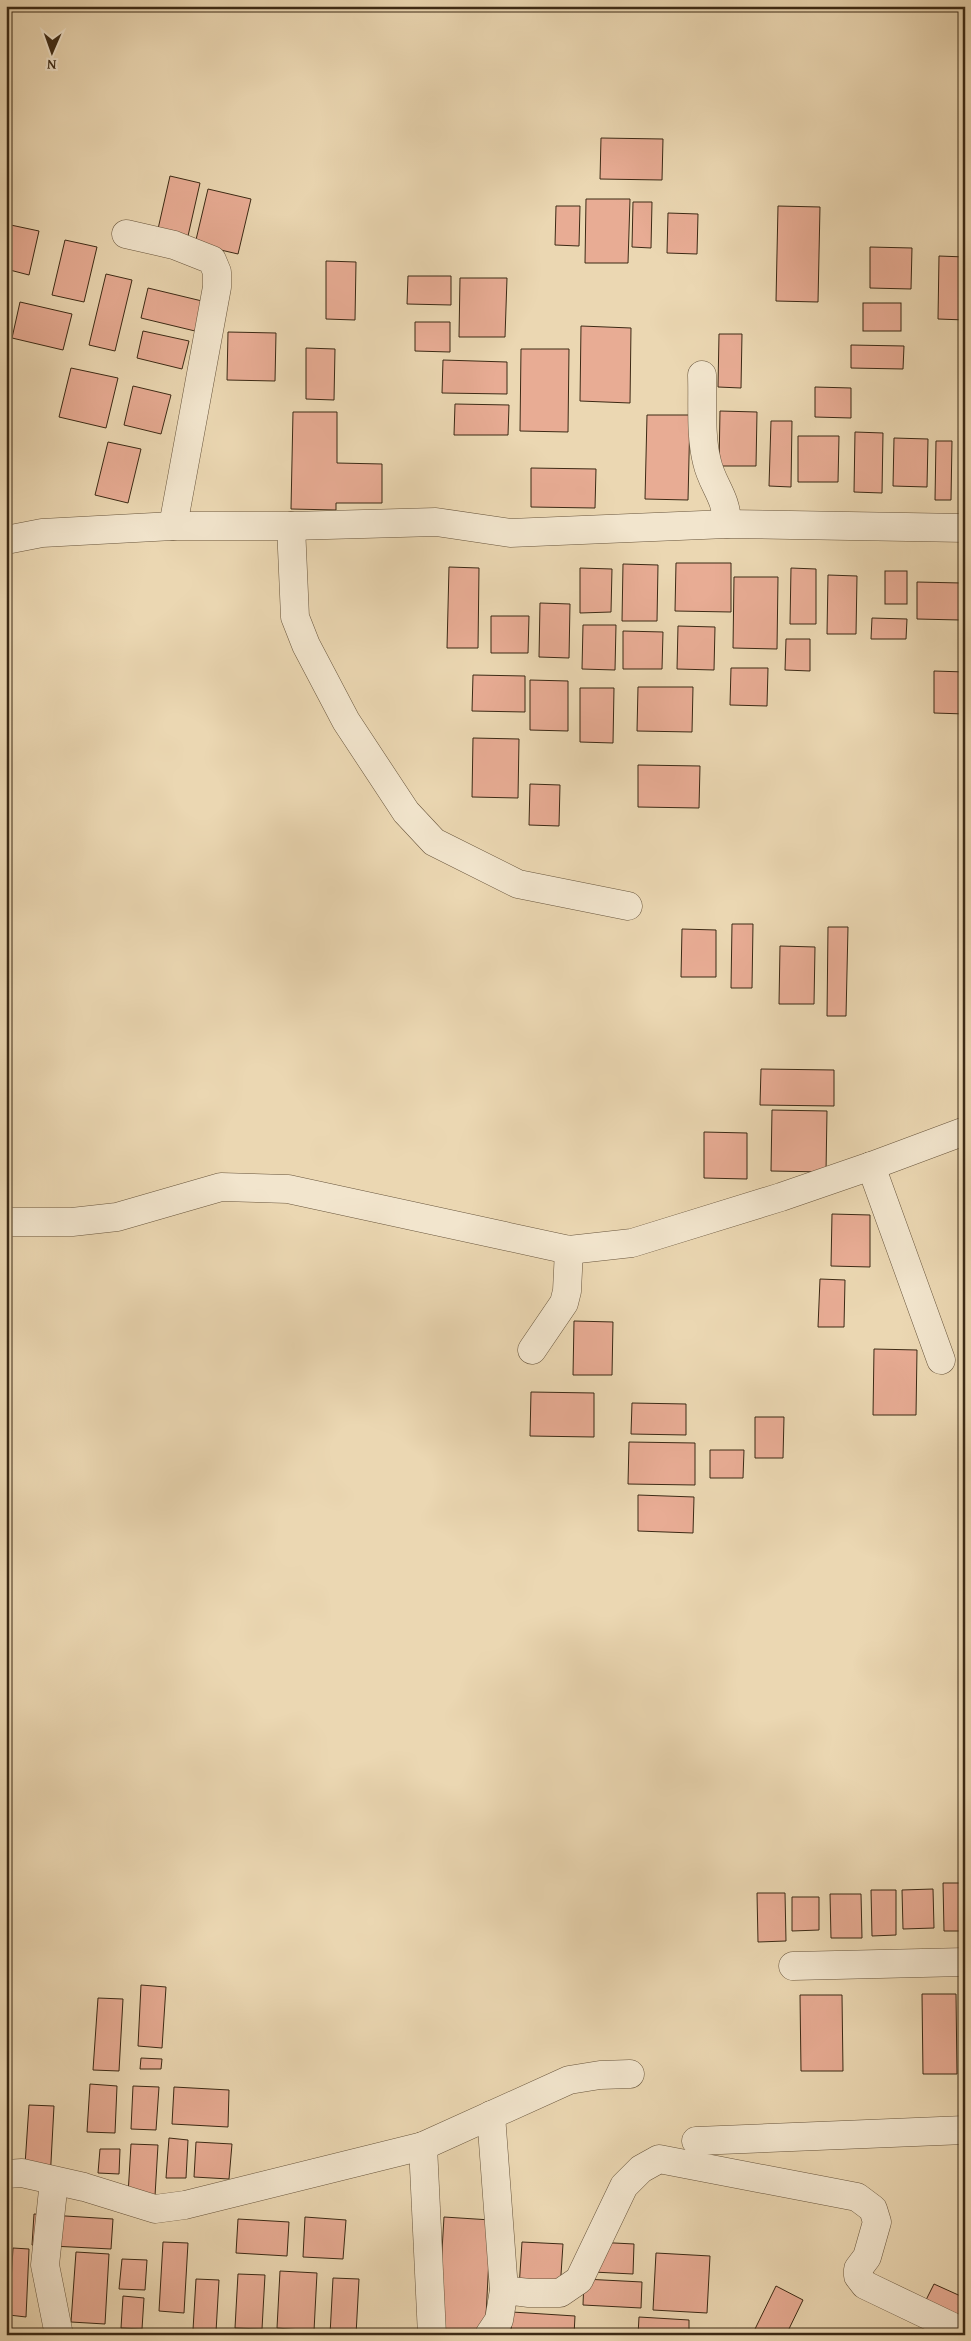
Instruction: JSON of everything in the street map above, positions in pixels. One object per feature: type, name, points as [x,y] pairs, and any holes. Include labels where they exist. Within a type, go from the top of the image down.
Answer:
[{"type":"street","points":[[126,234],[174,245],[212,260],[217,272],[217,287],[173,526]]},
{"type":"street","points":[[702,375],[707,463],[721,493],[727,512],[727,524]]},
{"type":"street","points":[[6,540],[42,533],[173,526],[292,526],[436,522],[510,533],[727,524],[965,528]]},
{"type":"street","points":[[292,526],[295,618],[306,645],[346,721],[406,812],[434,842],[518,884],[628,906]]},
{"type":"street","points":[[6,1222],[72,1222],[117,1217],[221,1187],[258,1187],[288,1189],[569,1250],[632,1243],[781,1197],[965,1131]]},
{"type":"street","points":[[871,1166],[941,1360]]},
{"type":"street","points":[[532,1350],[564,1303],[567,1291],[569,1250]]},
{"type":"street","points":[[793,1966],[965,1962]]},
{"type":"street","points":[[6,2174],[22,2173],[84,2187],[156,2209],[185,2205],[422,2146],[569,2080],[600,2075],[630,2074]]},
{"type":"street","points":[[489,2335],[499,2320],[504,2290],[491,2115]]},
{"type":"street","points":[[696,2141],[965,2130]]},
{"type":"street","points":[[422,2146],[432,2335]]},
{"type":"street","points":[[504,2290],[529,2294],[560,2293],[579,2280],[624,2186],[642,2169],[659,2159],[857,2197],[874,2209],[877,2222],[867,2257],[858,2269],[858,2276],[865,2285],[958,2330],[961,2335]]},
{"type":"street","points":[[54,2181],[45,2265],[59,2335]]},
{"type":"building","points":[[601,138],[663,139],[662,180],[600,179]]},
{"type":"building","points":[[170,176],[200,183],[188,236],[158,229]]},
{"type":"building","points":[[208,189],[251,199],[238,254],[195,244]]},
{"type":"building","points":[[586,199],[630,199],[628,263],[585,263]]},
{"type":"building","points":[[633,202],[652,202],[651,248],[632,247]]},
{"type":"building","points":[[556,206],[580,206],[579,246],[555,245]]},
{"type":"building","points":[[778,206],[820,207],[818,302],[776,301]]},
{"type":"building","points":[[668,213],[698,214],[697,254],[667,253]]},
{"type":"building","points":[[6,224],[39,231],[29,275],[6,269]]},
{"type":"building","points":[[65,240],[97,247],[84,302],[52,295]]},
{"type":"building","points":[[870,247],[912,248],[911,289],[870,288]]},
{"type":"building","points":[[939,256],[965,257],[965,320],[938,319]]},
{"type":"building","points":[[326,261],[356,262],[355,320],[326,319]]},
{"type":"building","points":[[106,274],[132,280],[115,351],[89,345]]},
{"type":"building","points":[[408,276],[451,276],[451,305],[407,304]]},
{"type":"building","points":[[460,278],[507,278],[505,337],[459,337]]},
{"type":"building","points":[[148,288],[202,301],[195,331],[141,318]]},
{"type":"building","points":[[20,302],[72,314],[63,350],[12,338]]},
{"type":"building","points":[[863,303],[901,303],[901,331],[863,331]]},
{"type":"building","points":[[415,322],[450,322],[450,352],[415,351]]},
{"type":"building","points":[[581,326],[631,328],[630,403],[580,401]]},
{"type":"building","points":[[143,331],[189,341],[182,369],[137,358]]},
{"type":"building","points":[[228,332],[276,333],[275,381],[227,380]]},
{"type":"building","points":[[719,334],[742,334],[741,388],[718,387]]},
{"type":"building","points":[[851,345],[904,346],[903,369],[851,368]]},
{"type":"building","points":[[306,348],[335,349],[334,400],[306,399]]},
{"type":"building","points":[[521,349],[569,349],[568,432],[520,431]]},
{"type":"building","points":[[443,360],[507,362],[507,394],[442,393]]},
{"type":"building","points":[[71,368],[118,378],[106,428],[59,417]]},
{"type":"building","points":[[133,386],[171,395],[161,434],[124,425]]},
{"type":"building","points":[[815,387],[851,388],[851,418],[815,417]]},
{"type":"building","points":[[455,404],[509,405],[508,435],[454,435]]},
{"type":"building","points":[[720,411],[757,412],[756,466],[719,466]]},
{"type":"building","points":[[293,412],[337,412],[337,463],[382,464],[382,503],[336,503],[336,510],[291,509]]},
{"type":"building","points":[[647,415],[690,415],[688,500],[645,499]]},
{"type":"building","points":[[771,421],[792,421],[791,487],[769,486]]},
{"type":"building","points":[[855,432],[883,433],[882,493],[854,492]]},
{"type":"building","points":[[798,436],[839,436],[838,482],[798,482]]},
{"type":"building","points":[[894,438],[928,439],[927,487],[893,486]]},
{"type":"building","points":[[936,441],[952,441],[951,500],[935,500]]},
{"type":"building","points":[[108,442],[141,449],[128,503],[95,495]]},
{"type":"building","points":[[531,468],[596,469],[595,508],[531,507]]},
{"type":"building","points":[[676,563],[731,563],[731,612],[675,611]]},
{"type":"building","points":[[623,564],[658,565],[657,621],[622,621]]},
{"type":"building","points":[[449,567],[479,568],[478,648],[447,648]]},
{"type":"building","points":[[580,568],[612,569],[611,612],[580,613]]},
{"type":"building","points":[[791,568],[816,569],[816,624],[790,624]]},
{"type":"building","points":[[885,571],[907,571],[907,604],[885,604]]},
{"type":"building","points":[[828,575],[857,576],[856,634],[827,634]]},
{"type":"building","points":[[734,577],[778,577],[777,649],[733,648]]},
{"type":"building","points":[[917,582],[961,583],[960,620],[917,619]]},
{"type":"building","points":[[540,603],[570,604],[569,658],[539,657]]},
{"type":"building","points":[[491,616],[529,616],[528,653],[491,653]]},
{"type":"building","points":[[872,618],[907,619],[906,639],[871,639]]},
{"type":"building","points":[[583,625],[616,625],[615,670],[582,669]]},
{"type":"building","points":[[678,626],[715,627],[714,670],[677,669]]},
{"type":"building","points":[[623,631],[663,632],[662,669],[623,669]]},
{"type":"building","points":[[786,639],[810,639],[810,671],[785,670]]},
{"type":"building","points":[[731,668],[768,668],[767,706],[730,705]]},
{"type":"building","points":[[934,671],[965,672],[965,714],[934,713]]},
{"type":"building","points":[[473,675],[525,676],[525,712],[472,711]]},
{"type":"building","points":[[530,680],[568,681],[568,731],[530,730]]},
{"type":"building","points":[[638,687],[693,687],[692,732],[637,731]]},
{"type":"building","points":[[580,688],[614,688],[613,743],[580,742]]},
{"type":"building","points":[[473,738],[519,739],[518,798],[472,797]]},
{"type":"building","points":[[638,765],[700,766],[699,808],[638,807]]},
{"type":"building","points":[[530,784],[560,785],[559,826],[529,825]]},
{"type":"building","points":[[732,924],[753,924],[752,988],[731,988]]},
{"type":"building","points":[[828,927],[848,927],[846,1016],[827,1016]]},
{"type":"building","points":[[682,929],[716,930],[716,977],[681,977]]},
{"type":"building","points":[[780,946],[815,947],[814,1004],[779,1004]]},
{"type":"building","points":[[761,1069],[834,1070],[834,1106],[760,1105]]},
{"type":"building","points":[[772,1110],[827,1111],[826,1172],[771,1171]]},
{"type":"building","points":[[704,1132],[747,1133],[747,1179],[704,1178]]},
{"type":"building","points":[[832,1214],[870,1215],[870,1267],[831,1266]]},
{"type":"building","points":[[820,1279],[845,1280],[844,1327],[818,1327]]},
{"type":"building","points":[[574,1321],[613,1322],[612,1375],[573,1375]]},
{"type":"building","points":[[874,1349],[917,1350],[916,1415],[873,1415]]},
{"type":"building","points":[[531,1392],[594,1393],[594,1437],[530,1436]]},
{"type":"building","points":[[632,1403],[686,1404],[686,1435],[631,1434]]},
{"type":"building","points":[[755,1417],[784,1417],[783,1458],[755,1458]]},
{"type":"building","points":[[629,1442],[695,1443],[695,1485],[628,1484]]},
{"type":"building","points":[[710,1450],[744,1450],[743,1478],[710,1478]]},
{"type":"building","points":[[638,1495],[694,1497],[693,1533],[638,1531]]},
{"type":"building","points":[[943,1883],[963,1883],[964,1931],[944,1931]]},
{"type":"building","points":[[933,1889],[934,1928],[903,1929],[902,1890]]},
{"type":"building","points":[[871,1890],[896,1890],[896,1935],[872,1936]]},
{"type":"building","points":[[757,1893],[785,1893],[786,1941],[758,1942]]},
{"type":"building","points":[[830,1894],[861,1894],[862,1938],[831,1938]]},
{"type":"building","points":[[792,1897],[819,1897],[819,1930],[792,1931]]},
{"type":"building","points":[[141,1985],[166,1987],[162,2048],[138,2046]]},
{"type":"building","points":[[922,1994],[956,1994],[957,2074],[923,2074]]},
{"type":"building","points":[[800,1995],[842,1995],[843,2071],[801,2071]]},
{"type":"building","points":[[98,1998],[123,1999],[119,2071],[93,2070]]},
{"type":"building","points":[[141,2058],[162,2059],[161,2069],[140,2069]]},
{"type":"building","points":[[90,2084],[117,2086],[115,2133],[87,2132]]},
{"type":"building","points":[[133,2086],[159,2087],[156,2130],[131,2129]]},
{"type":"building","points":[[174,2087],[229,2090],[228,2127],[172,2124]]},
{"type":"building","points":[[29,2105],[54,2106],[50,2181],[24,2180]]},
{"type":"building","points":[[169,2138],[188,2140],[186,2178],[166,2178]]},
{"type":"building","points":[[196,2142],[232,2144],[229,2179],[194,2177]]},
{"type":"building","points":[[131,2144],[158,2145],[155,2196],[128,2195]]},
{"type":"building","points":[[100,2149],[120,2149],[119,2174],[98,2173]]},
{"type":"building","points":[[34,2214],[113,2219],[111,2249],[32,2245]]},
{"type":"building","points":[[305,2217],[346,2220],[343,2259],[303,2257]]},
{"type":"building","points":[[444,2217],[491,2220],[485,2335],[437,2334]]},
{"type":"building","points":[[238,2219],[289,2222],[287,2256],[236,2253]]},
{"type":"building","points":[[163,2242],[188,2243],[184,2313],[159,2311]]},
{"type":"building","points":[[522,2242],[563,2244],[560,2290],[519,2288]]},
{"type":"building","points":[[595,2242],[634,2244],[633,2274],[593,2272]]},
{"type":"building","points":[[13,2248],[29,2249],[26,2317],[9,2315]]},
{"type":"building","points":[[76,2252],[109,2254],[105,2324],[71,2322]]},
{"type":"building","points":[[656,2253],[710,2256],[707,2313],[653,2310]]},
{"type":"building","points":[[122,2259],[147,2260],[145,2290],[119,2289]]},
{"type":"building","points":[[280,2271],[317,2273],[314,2331],[277,2328]]},
{"type":"building","points":[[238,2274],[265,2275],[262,2329],[235,2328]]},
{"type":"building","points":[[333,2278],[359,2279],[356,2335],[330,2335]]},
{"type":"building","points":[[196,2279],[219,2280],[216,2332],[193,2330]]},
{"type":"building","points":[[584,2279],[642,2282],[641,2308],[583,2305]]},
{"type":"building","points":[[934,2284],[965,2298],[965,2334],[920,2312]]},
{"type":"building","points":[[776,2286],[803,2300],[786,2335],[767,2335],[755,2329]]},
{"type":"building","points":[[123,2296],[144,2298],[142,2329],[121,2328]]},
{"type":"building","points":[[512,2312],[575,2316],[574,2335],[511,2335]]},
{"type":"building","points":[[639,2317],[689,2320],[689,2335],[638,2335]]}]
